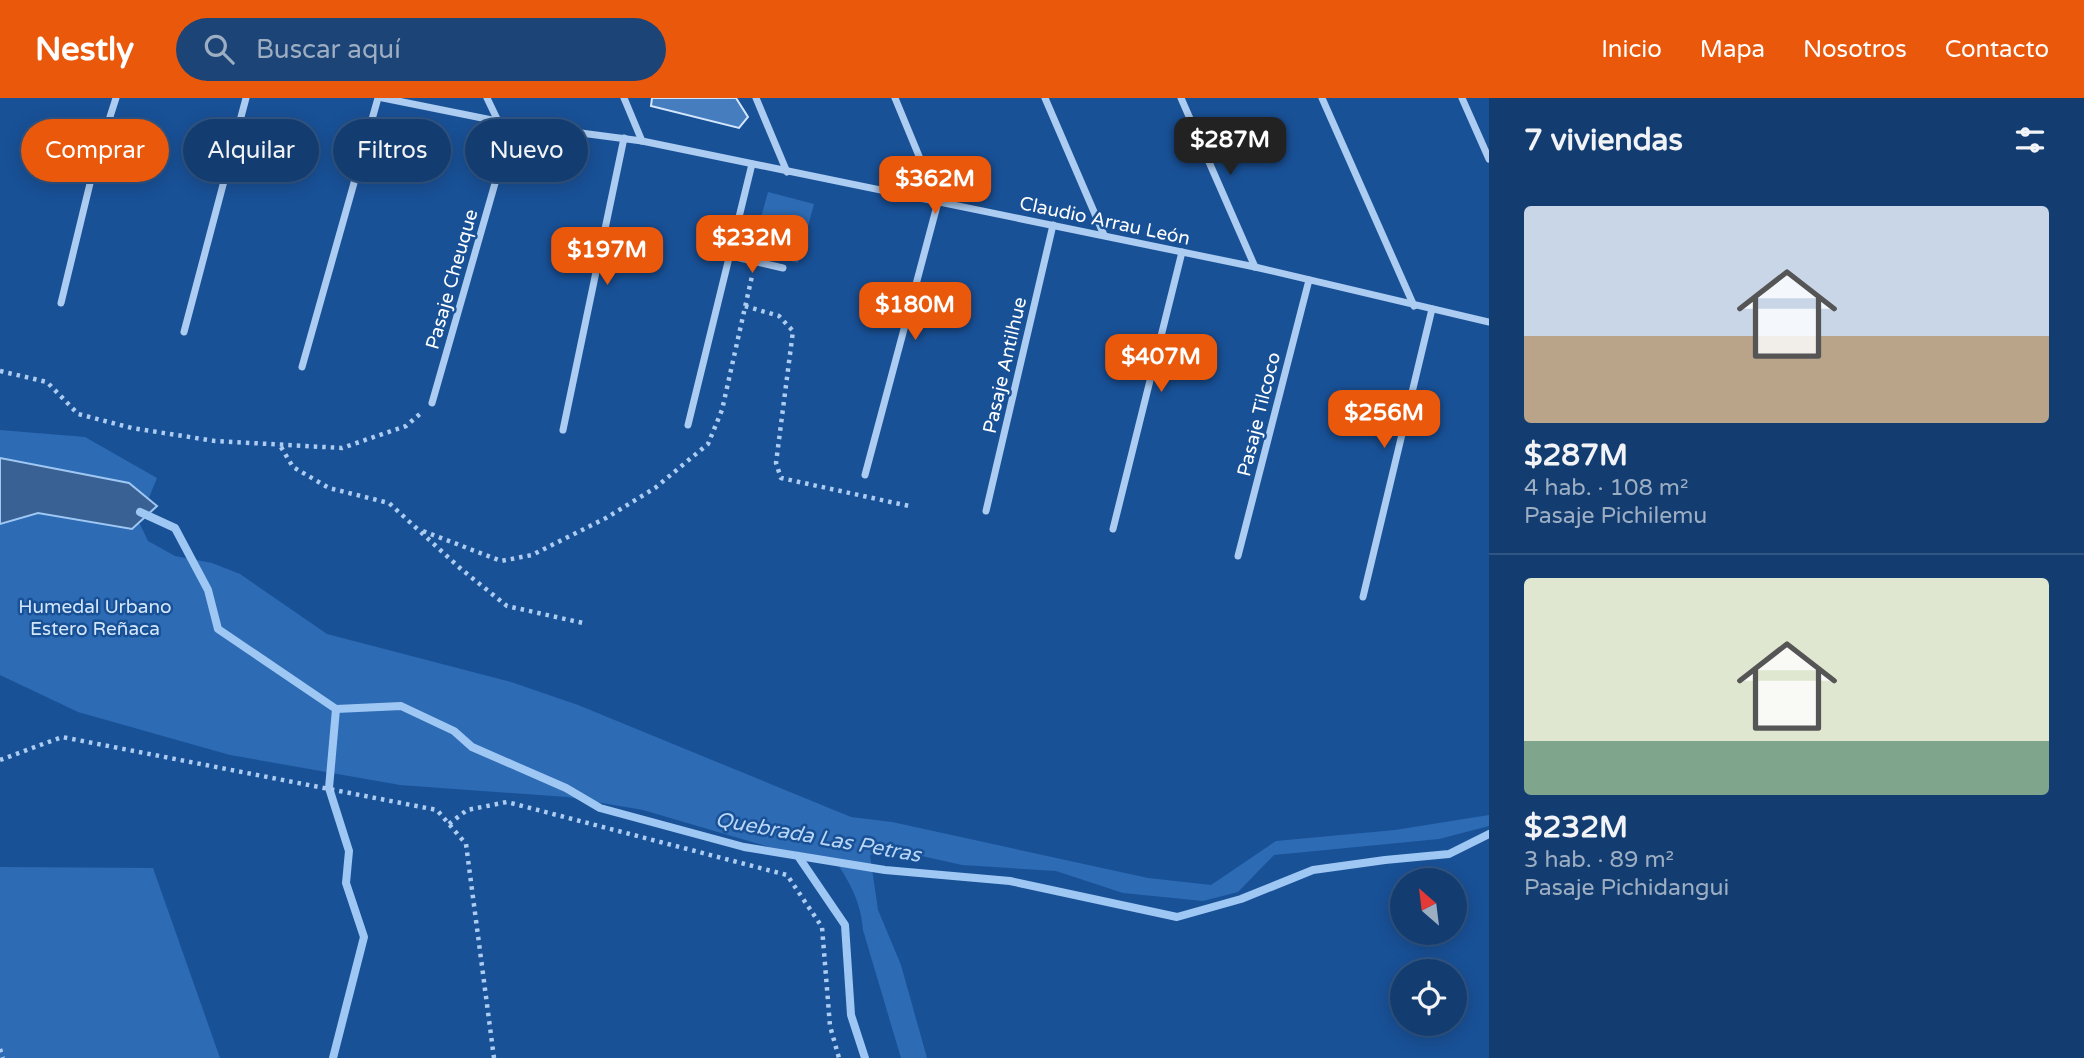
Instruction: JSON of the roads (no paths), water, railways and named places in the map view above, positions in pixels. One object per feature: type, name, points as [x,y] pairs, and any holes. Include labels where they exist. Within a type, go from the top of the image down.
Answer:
[{"type":"street","points":[[61,303],[94,167],[116,98]]},
{"type":"street","points":[[184,332],[246,98]]},
{"type":"street","points":[[302,367],[378,98]]},
{"type":"street","name":"Claudio Arrau León","points":[[383,98],[488,119]]},
{"type":"street","points":[[487,98],[497,119]]},
{"type":"street","points":[[624,98],[642,141]]},
{"type":"street","points":[[756,98],[787,172]]},
{"type":"street","points":[[865,475],[938,202],[895,98]]},
{"type":"street","points":[[1045,98],[1104,235]]},
{"type":"street","points":[[1181,98],[1255,267]]},
{"type":"street","points":[[1322,98],[1414,306]]},
{"type":"street","points":[[1462,98],[1489,159]]},
{"type":"street","name":"Claudio Arrau León","points":[[588,134],[642,141],[1104,235],[1489,322]]},
{"type":"street","points":[[563,430],[624,138]]},
{"type":"street","points":[[688,425],[727,255],[752,164]]},
{"type":"street","name":"Pasaje Cheuque","points":[[432,403],[495,182]]},
{"type":"street","name":"Pasaje Antilhue","points":[[986,511],[1053,225]]},
{"type":"street","points":[[1113,529],[1182,252]]},
{"type":"street","points":[[727,255],[783,268]]},
{"type":"street","name":"Pasaje Tilcoco","points":[[1238,556],[1309,280]]},
{"type":"street","points":[[1363,597],[1432,309]]},
{"type":"waterway","name":"Quebrada Las Petras","points":[[140,512],[175,528],[208,590],[218,629],[336,709],[401,706],[454,731],[472,747],[566,788],[600,808],[744,847],[885,870],[1010,881],[1177,917],[1241,899],[1313,870],[1449,854],[1489,834]]},
{"type":"waterway","points":[[333,1058],[364,937],[346,883],[349,851],[329,788],[336,709]]},
{"type":"waterway","points":[[798,856],[845,925],[851,1015],[865,1058]]},
{"type":"park label","name":"Humedal Urbano Estero Reñaca","points":[[95,617]]}]
